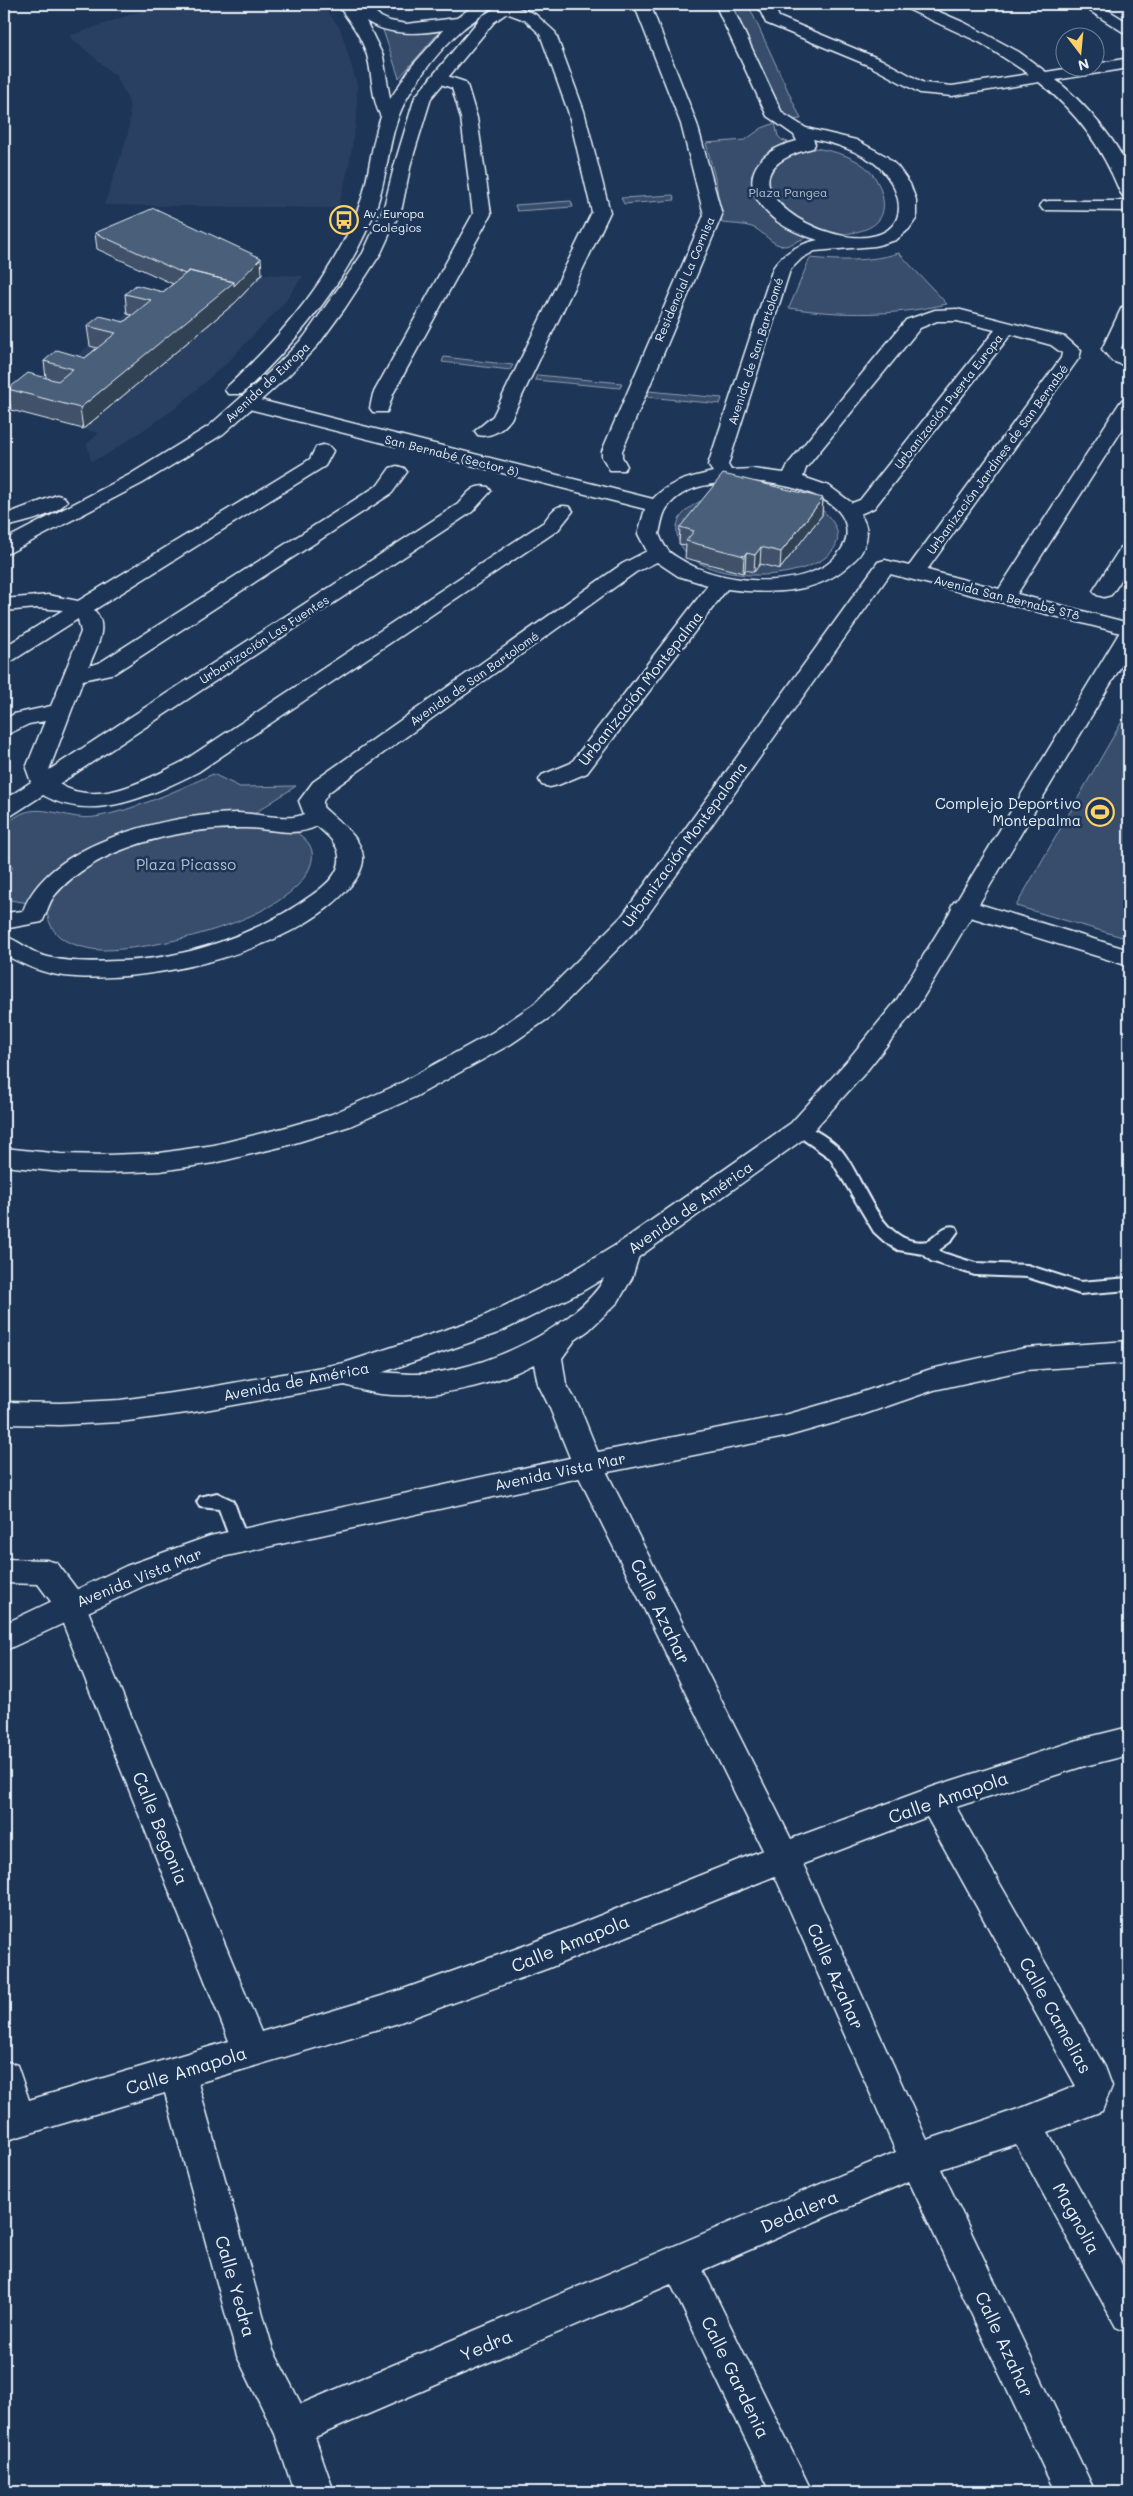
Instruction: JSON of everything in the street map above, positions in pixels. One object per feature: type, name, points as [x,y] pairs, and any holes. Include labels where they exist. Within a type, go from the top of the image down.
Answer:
[{"type":"street","points":[[345,4],[367,33],[380,76],[380,99],[390,116]]},
{"type":"street","points":[[358,4],[375,20],[396,26],[427,28],[462,22]]},
{"type":"street","name":"Avenida de Europa","points":[[221,402],[256,371],[314,304],[350,246],[368,205],[390,116],[416,72],[437,45],[462,22],[486,4]]},
{"type":"street","name":"Residencial La Cornisa","points":[[617,466],[612,457],[612,451],[713,215],[689,124],[642,4]]},
{"type":"street","name":"Avenida de San Bartolomé","points":[[723,4],[775,116],[801,132],[848,142],[886,163],[899,178],[908,208],[908,216],[904,225],[883,238],[850,243],[807,246],[789,258],[782,268],[718,465],[726,477]]},
{"type":"street","points":[[765,4],[772,20],[868,59],[920,88],[952,91],[1045,78],[1129,63]]},
{"type":"street","points":[[908,4],[933,13],[1007,51],[1045,78],[1099,133],[1120,170],[1129,192]]},
{"type":"street","points":[[1088,4],[1129,29]]},
{"type":"street","points":[[485,431],[501,420],[601,212],[576,111],[547,32],[530,17],[509,6]]},
{"type":"street","name":"Avenida de Europa","points":[[4,548],[179,454],[216,430],[248,403],[311,341],[336,308],[372,253],[393,207],[403,163],[423,97],[488,20],[509,6]]},
{"type":"street","points":[[380,408],[383,394],[482,214],[469,118],[459,85],[438,78]]},
{"type":"street","name":"Avenida de San Bartolomé","points":[[801,132],[807,144],[783,150],[767,162],[761,174],[762,187],[766,198],[775,209],[803,228],[850,243]]},
{"type":"street","points":[[1049,206],[1129,206]]},
{"type":"street","points":[[1129,312],[1112,349],[1119,357],[1129,361]]},
{"type":"street","name":"Urbanización Puerta Europa","points":[[792,480],[796,468],[913,324],[935,316],[957,314],[1007,327],[867,504],[848,511]]},
{"type":"street","name":"Urbanización Jardines de San Bernabé","points":[[914,574],[1072,355],[1072,351],[1065,344],[1007,327]]},
{"type":"street","name":"San Bernabé (Sector 8)","points":[[248,403],[657,506]]},
{"type":"street","points":[[1004,596],[1129,404]]},
{"type":"street","points":[[4,521],[29,514],[122,469],[152,453],[198,420]]},
{"type":"street","points":[[4,656],[311,468],[318,462],[323,451]]},
{"type":"street","points":[[74,676],[107,668],[385,489],[397,472]]},
{"type":"street","points":[[753,475],[792,480],[825,493],[848,511],[855,521],[857,532],[853,548],[841,563],[812,579],[773,586],[752,587],[721,584],[693,576],[677,568],[658,553],[649,538],[650,516],[657,506],[680,489],[696,483],[726,477],[753,475]]},
{"type":"street","name":"Urbanización Las Fuentes","points":[[4,810],[465,508],[481,491]]},
{"type":"street","points":[[4,605],[48,601],[64,603],[80,609],[88,616],[92,632],[37,768],[39,778],[44,784],[60,795],[75,800],[94,800],[146,788],[190,767],[551,526],[563,511]]},
{"type":"street","name":"Avenida San Bernabé ST8","points":[[857,532],[870,556],[885,566],[1129,629]]},
{"type":"street","points":[[1104,591],[1129,550]]},
{"type":"street","name":"Avenida de San Bartolomé","points":[[318,816],[312,809],[311,802],[321,787],[628,568],[658,553]]},
{"type":"street","name":"Avenida San Bernabé ST8","points":[[812,579],[842,571],[885,566]]},
{"type":"street","name":"Urbanización Montepaloma","points":[[4,1157],[98,1164],[160,1162],[214,1154],[285,1137],[341,1120],[406,1091],[502,1038],[543,1010],[631,920],[885,566]]},
{"type":"street","name":"Urbanización Montepalma","points":[[550,780],[579,768],[721,584]]},
{"type":"street","name":"Avenida de América","points":[[4,1413],[60,1414],[120,1411],[194,1401],[345,1374],[488,1326],[571,1285],[626,1252],[800,1129],[856,1067],[905,1006],[1129,635]]},
{"type":"street","points":[[4,729],[22,719],[60,711]]},
{"type":"street","points":[[4,922],[33,917],[38,901],[49,886],[75,866],[106,850],[146,836],[181,827],[224,821],[255,821],[298,826],[318,816],[349,848],[351,862],[340,884],[305,913],[255,938],[223,950],[152,965],[101,970],[65,968],[33,961],[4,944]]},
{"type":"street","points":[[963,908],[1129,958]]},
{"type":"street","points":[[345,1374],[366,1382],[397,1385],[434,1383],[468,1377],[530,1355],[562,1336],[604,1300],[620,1275],[626,1252]]},
{"type":"street","points":[[562,1336],[548,1356],[548,1366],[552,1384],[564,1406],[588,1465]]},
{"type":"street","name":"Avenida Vista Mar","points":[[4,1638],[137,1575],[210,1548],[588,1465],[785,1426],[852,1407],[932,1380],[1025,1359],[1129,1352]]},
{"type":"street","points":[[498,1366],[520,1368],[536,1373],[552,1384]]},
{"type":"street","name":"Calle Azahar","points":[[588,1465],[784,1857],[918,2160],[1075,2492]]},
{"type":"street","name":"Calle Begonia","points":[[4,1571],[46,1572],[71,1605],[251,2051]]},
{"type":"street","name":"Calle Amapola","points":[[11,2122],[396,2008],[537,1957],[784,1857],[935,1800],[1081,1754],[1129,1741]]},
{"type":"street","name":"Calle Camelias","points":[[918,2160],[1083,2103],[1092,2093],[1092,2079],[935,1800]]},
{"type":"street","name":"Calle Yedra","points":[[177,2073],[256,2356],[292,2427],[314,2492]]},
{"type":"street","points":[[4,2077],[11,2122]]},
{"type":"street","name":"Magnolia","points":[[1024,2124],[1129,2314]]},
{"type":"street","name":"Dedalera","points":[[680,2262],[918,2160]]},
{"type":"street","name":"Yedra","points":[[292,2427],[680,2262]]},
{"type":"street","name":"Calle Gardenia","points":[[680,2262],[792,2492]]},
{"type":"lane","points":[[800,1129],[830,1148],[840,1159],[885,1235],[901,1246],[927,1248],[942,1242],[950,1231]]},
{"type":"lane","points":[[927,1248],[937,1258],[975,1269],[1027,1271],[1080,1288],[1129,1284]]},
{"type":"lane","points":[[206,1502],[218,1500],[226,1505],[239,1542]]},
{"type":"shaded area","points":[[161,4],[321,4],[340,28],[357,84],[357,113],[349,166],[338,208],[104,205],[128,134],[129,102],[116,76],[69,36]]},
{"type":"shaded area","points":[[262,274],[303,276],[283,304],[227,363],[172,411],[106,455],[91,461],[87,444],[99,433],[11,410],[138,305],[173,283]]},
{"type":"green space","points":[[732,4],[748,4],[801,119],[786,120]]},
{"type":"green space","points":[[382,27],[441,30],[399,78]]},
{"type":"green space","name":"Plaza Pangea","points":[[775,123],[778,136],[782,140],[846,156],[868,169],[877,181],[881,191],[883,207],[880,218],[873,226],[849,233],[807,238],[785,246],[776,244],[752,227],[722,223],[716,182],[706,143],[745,140],[762,128]]},
{"type":"green space","points":[[673,195],[675,200],[624,204],[621,198]]},
{"type":"green space","points":[[571,201],[573,207],[517,211],[515,205]]},
{"type":"green space","points":[[899,253],[947,304],[907,311],[868,314],[789,308],[810,258],[855,260]]},
{"type":"green space","points":[[444,357],[513,365],[510,370],[442,362]]},
{"type":"green space","points":[[537,375],[622,383],[620,388],[535,380]]},
{"type":"green space","points":[[649,391],[722,398],[720,404],[647,397]]},
{"type":"green space","points":[[709,497],[820,508],[837,532],[833,551],[812,565],[782,573],[748,575],[715,569],[690,556],[677,534],[677,527],[682,515],[697,503]]},
{"type":"green space","name":"Complejo Deportivo Montepalma","points":[[1129,709],[1129,939],[1016,906]]},
{"type":"green space","name":"Plaza Picasso","points":[[213,774],[240,787],[296,786],[252,815],[298,833],[312,850],[312,860],[309,869],[296,887],[275,903],[248,917],[217,929],[185,938],[154,945],[103,950],[79,946],[61,938],[51,926],[47,906],[4,899],[4,878],[13,868],[4,862],[4,825],[23,813],[40,810],[86,818],[110,814],[155,799]]},
{"type":"building","points":[[154,208],[261,258],[234,286],[234,282],[189,271],[185,274],[95,233]]},
{"type":"building","points":[[189,271],[234,282],[80,408],[8,389],[28,373],[58,381],[73,369],[44,361],[57,350],[85,358],[116,333],[87,326],[100,316],[124,322],[151,300],[125,294],[136,285],[163,292]]},
{"type":"building","points":[[723,474],[823,498],[781,552],[761,547],[755,555],[746,553],[744,556],[686,541],[694,531],[680,527]]},
{"type":"place","name":"Av. Europa - Colegios","points":[[344,220]]},
{"type":"place","name":"Complejo Deportivo Montepalma","points":[[1100,812]]}]
